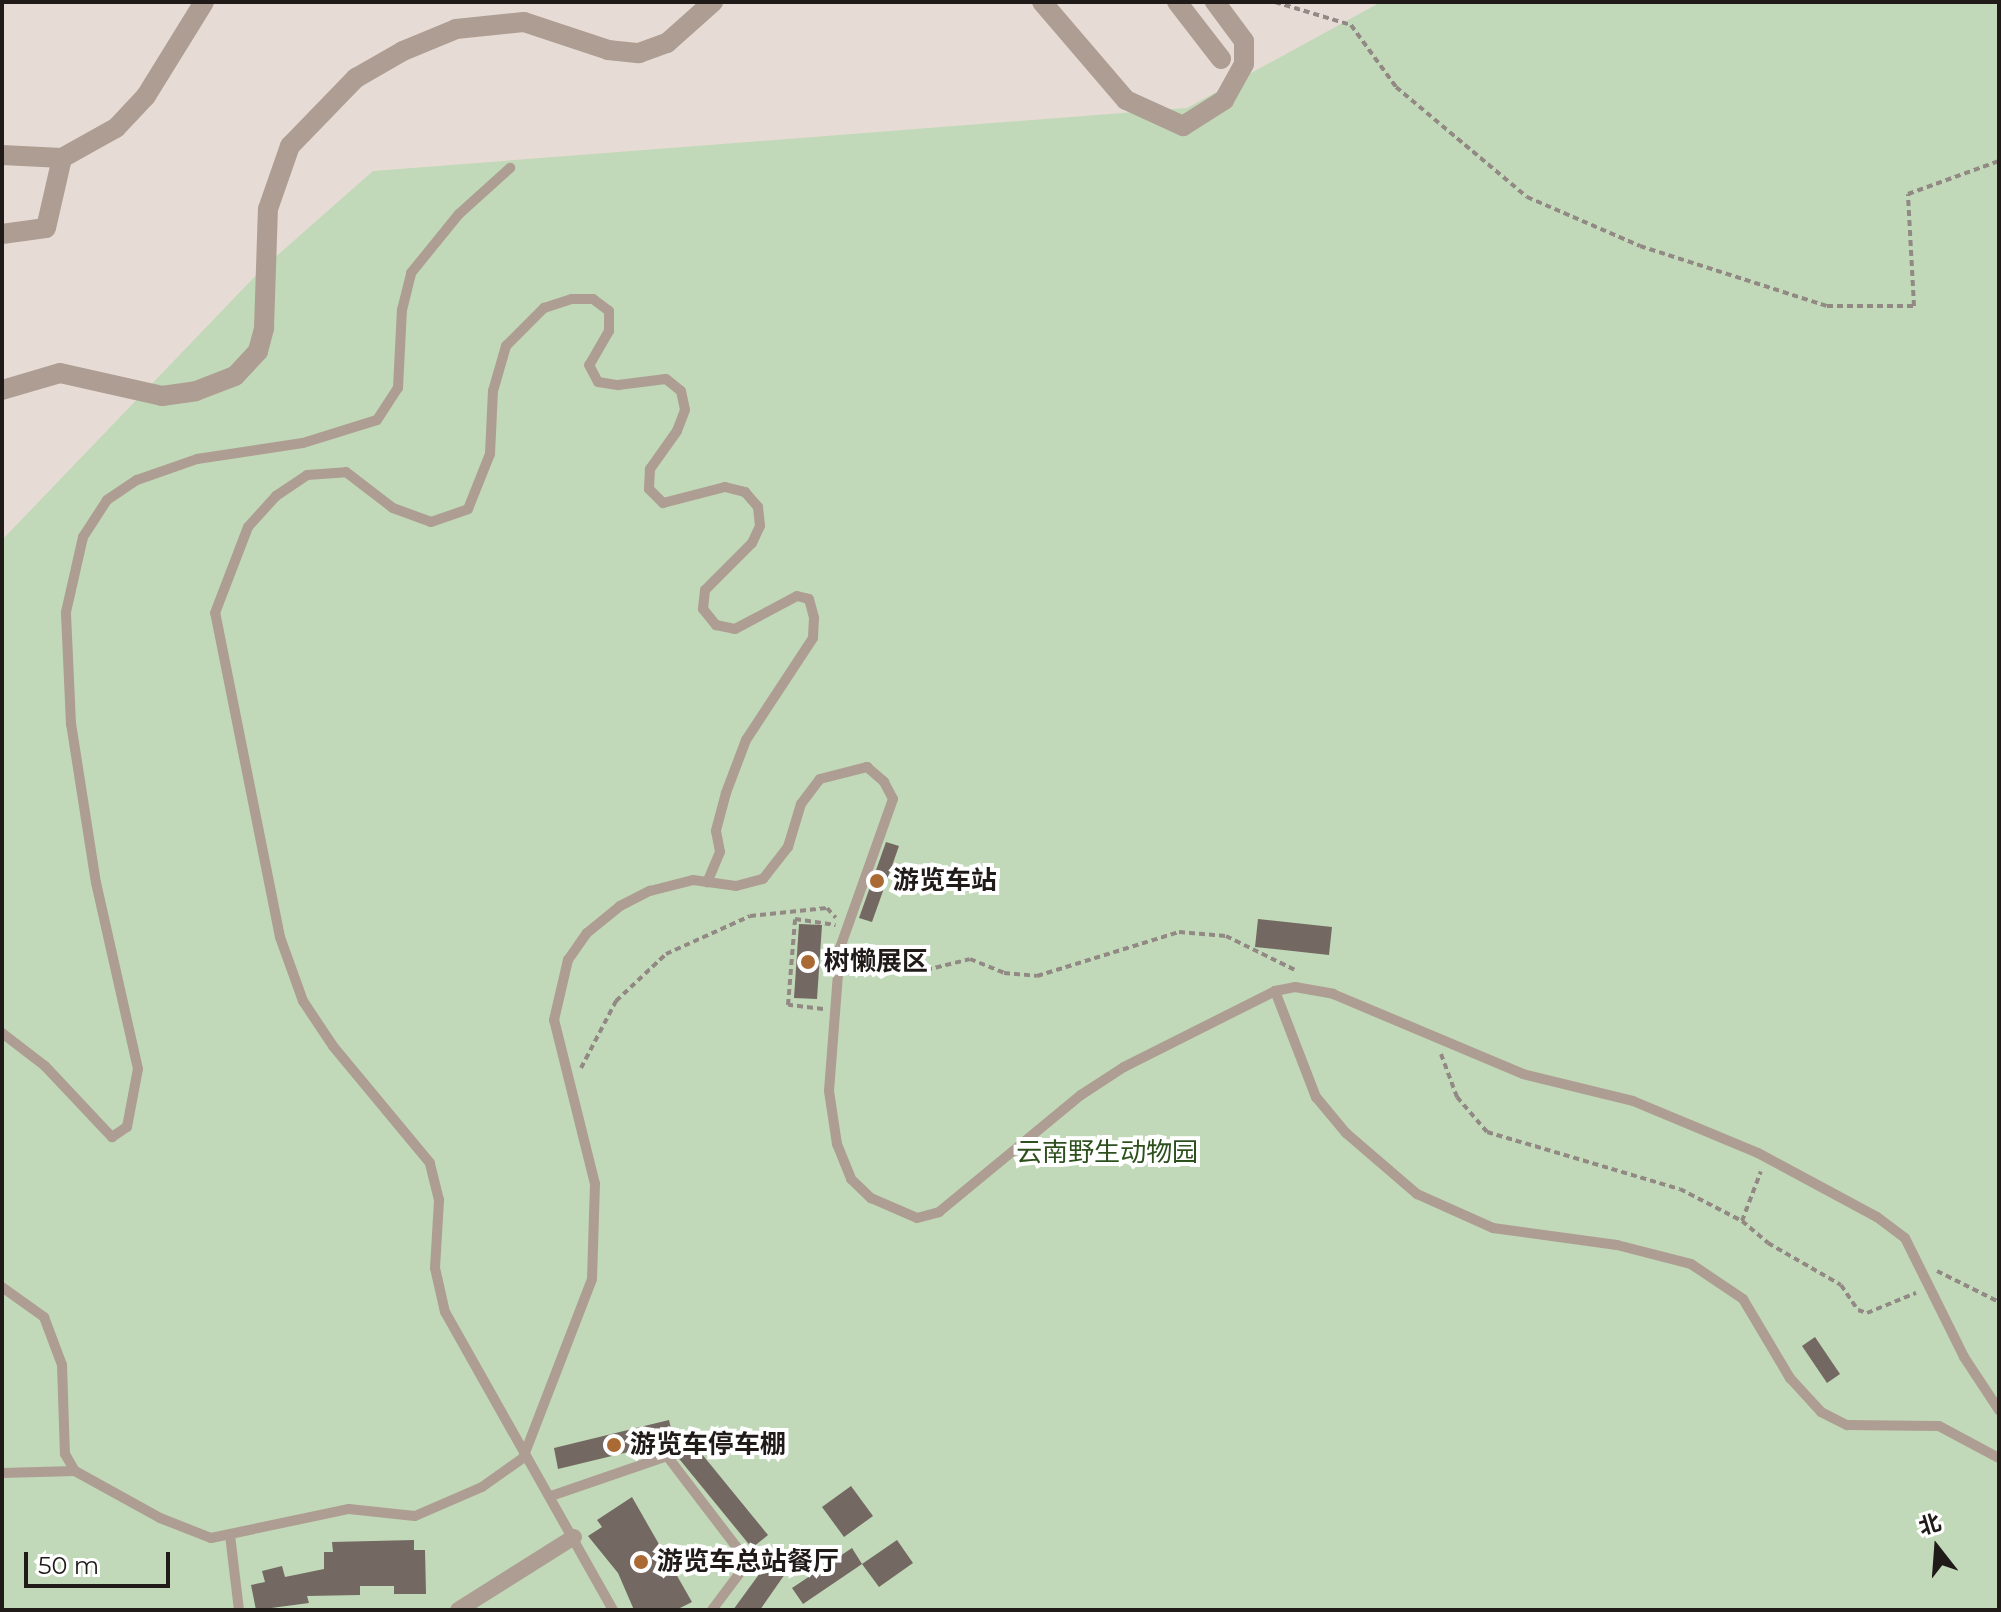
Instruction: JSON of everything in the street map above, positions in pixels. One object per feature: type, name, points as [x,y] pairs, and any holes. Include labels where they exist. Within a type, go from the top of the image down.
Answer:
[{"type":"street","points":[[2,155],[62,158],[116,128],[146,96],[204,2]]},
{"type":"street","points":[[2,390],[60,373],[162,396],[196,391],[235,376],[258,351],[264,328],[268,209],[290,146],[356,78],[403,51],[456,29],[524,22],[608,50],[639,53],[667,43],[713,2]]},
{"type":"street","points":[[1042,2],[1126,100],[1183,126],[1224,100],[1244,64],[1244,41],[1215,2]]},
{"type":"street","points":[[1177,2],[1221,59]]},
{"type":"street","points":[[2,234],[46,228],[62,158]]},
{"type":"street","points":[[458,1610],[574,1537]]},
{"type":"lane","points":[[2,1033],[45,1066],[112,1137],[127,1127],[138,1069],[96,883],[71,724],[66,612],[83,537],[107,500],[137,480],[197,459],[303,443],[377,420],[398,388],[402,310],[411,273],[459,214],[510,168]]},
{"type":"lane","points":[[613,1610],[551,1496],[523,1458],[445,1312],[435,1268],[439,1200],[430,1163],[333,1046],[303,1001],[280,937],[215,613],[248,527],[276,496],[307,475],[346,472],[393,508],[431,522],[468,509],[490,454],[493,391],[506,346],[544,308],[572,299],[593,299],[609,311],[609,331],[589,365],[598,382],[618,385],[666,379],[681,391],[685,410],[677,431],[650,469],[649,489],[663,503],[725,487],[745,492],[758,507],[760,526],[752,543],[705,590],[703,609],[716,625],[735,629],[797,596],[809,599],[814,618],[813,638],[746,740],[726,793],[716,831],[720,852],[707,882]]},
{"type":"lane","points":[[2,1473],[75,1471],[160,1518],[211,1538],[349,1509],[415,1516],[482,1487],[523,1458],[592,1279],[595,1184],[554,1020],[568,960],[587,933],[620,906],[650,891],[693,880],[736,886],[763,879],[788,847],[801,804],[820,779],[867,767],[884,782],[893,799],[840,948],[831,1010],[829,1091],[837,1144],[851,1179],[871,1198],[917,1218],[939,1212],[1081,1095],[1124,1067],[1275,991],[1295,987],[1333,994],[1523,1074],[1633,1101],[1766,1157],[1877,1217],[1905,1238],[1964,1357],[1999,1410]]},
{"type":"lane","points":[[1275,991],[1316,1097],[1346,1133],[1417,1194],[1493,1228],[1617,1245],[1691,1264],[1743,1299],[1790,1378],[1821,1412],[1847,1425],[1939,1426],[1999,1458]]},
{"type":"lane","points":[[2,1287],[44,1317],[62,1365],[65,1454],[75,1471]]},
{"type":"lane","points":[[551,1496],[667,1456],[748,1562],[712,1610]]},
{"type":"lane","points":[[230,1535],[239,1610]]},
{"type":"path","points":[[1275,2],[1351,25],[1396,87],[1527,197],[1640,246],[1827,306],[1914,306],[1908,194],[1999,161]]},
{"type":"path","points":[[571,1087],[616,1001],[666,954],[750,916],[827,908],[846,929]]},
{"type":"path","points":[[831,1010],[788,1005],[795,919],[846,929]]},
{"type":"path","points":[[840,948],[926,970],[970,959],[1004,973],[1037,976],[1179,932],[1226,936],[1304,975]]},
{"type":"path","points":[[1435,1037],[1457,1097],[1487,1132],[1680,1189],[1742,1221],[1768,1243],[1841,1285],[1858,1310],[1867,1313],[1929,1288]]},
{"type":"path","points":[[1742,1221],[1766,1157]]},
{"type":"path","points":[[1918,1263],[1999,1302]]},
{"type":"green space","name":"云南野生动物园","points":[[1381,2],[1999,2],[1999,1610],[2,1610],[2,540],[264,267],[373,171],[1187,108]]},
{"type":"building","name":"游览车站","points":[[886,842],[899,846],[872,922],[859,918]]},
{"type":"building","points":[[1258,919],[1332,927],[1329,955],[1255,947]]},
{"type":"building","name":"树懒展区","points":[[799,924],[822,925],[817,999],[794,998]]},
{"type":"building","points":[[1815,1337],[1840,1374],[1827,1383],[1802,1346]]},
{"type":"building","name":"游览车停车棚","points":[[669,1420],[674,1441],[558,1469],[554,1448]]},
{"type":"building","name":"游览车停车棚","points":[[692,1442],[768,1535],[752,1548],[676,1455]]},
{"type":"building","points":[[851,1486],[873,1516],[844,1537],[822,1507]]},
{"type":"building","name":"游览车总站餐厅","points":[[632,1497],[692,1602],[676,1610],[634,1610],[618,1573],[588,1536],[602,1527],[597,1520]]},
{"type":"building","points":[[414,1540],[414,1550],[425,1550],[426,1594],[394,1594],[394,1586],[360,1586],[360,1595],[307,1596],[309,1603],[256,1610],[251,1585],[265,1582],[262,1571],[282,1566],[285,1577],[324,1569],[324,1552],[333,1552],[332,1542]]},
{"type":"building","points":[[897,1540],[913,1563],[879,1587],[862,1564]]},
{"type":"building","points":[[852,1548],[862,1564],[803,1604],[792,1588]]},
{"type":"building","points":[[768,1562],[785,1574],[760,1610],[733,1610]]},
{"type":"place","name":"游览车站","points":[[877,881]]},
{"type":"place","name":"树懒展区","points":[[808,962]]},
{"type":"place","name":"游览车停车棚","points":[[614,1445]]},
{"type":"place","name":"游览车总站餐厅","points":[[641,1562]]}]
